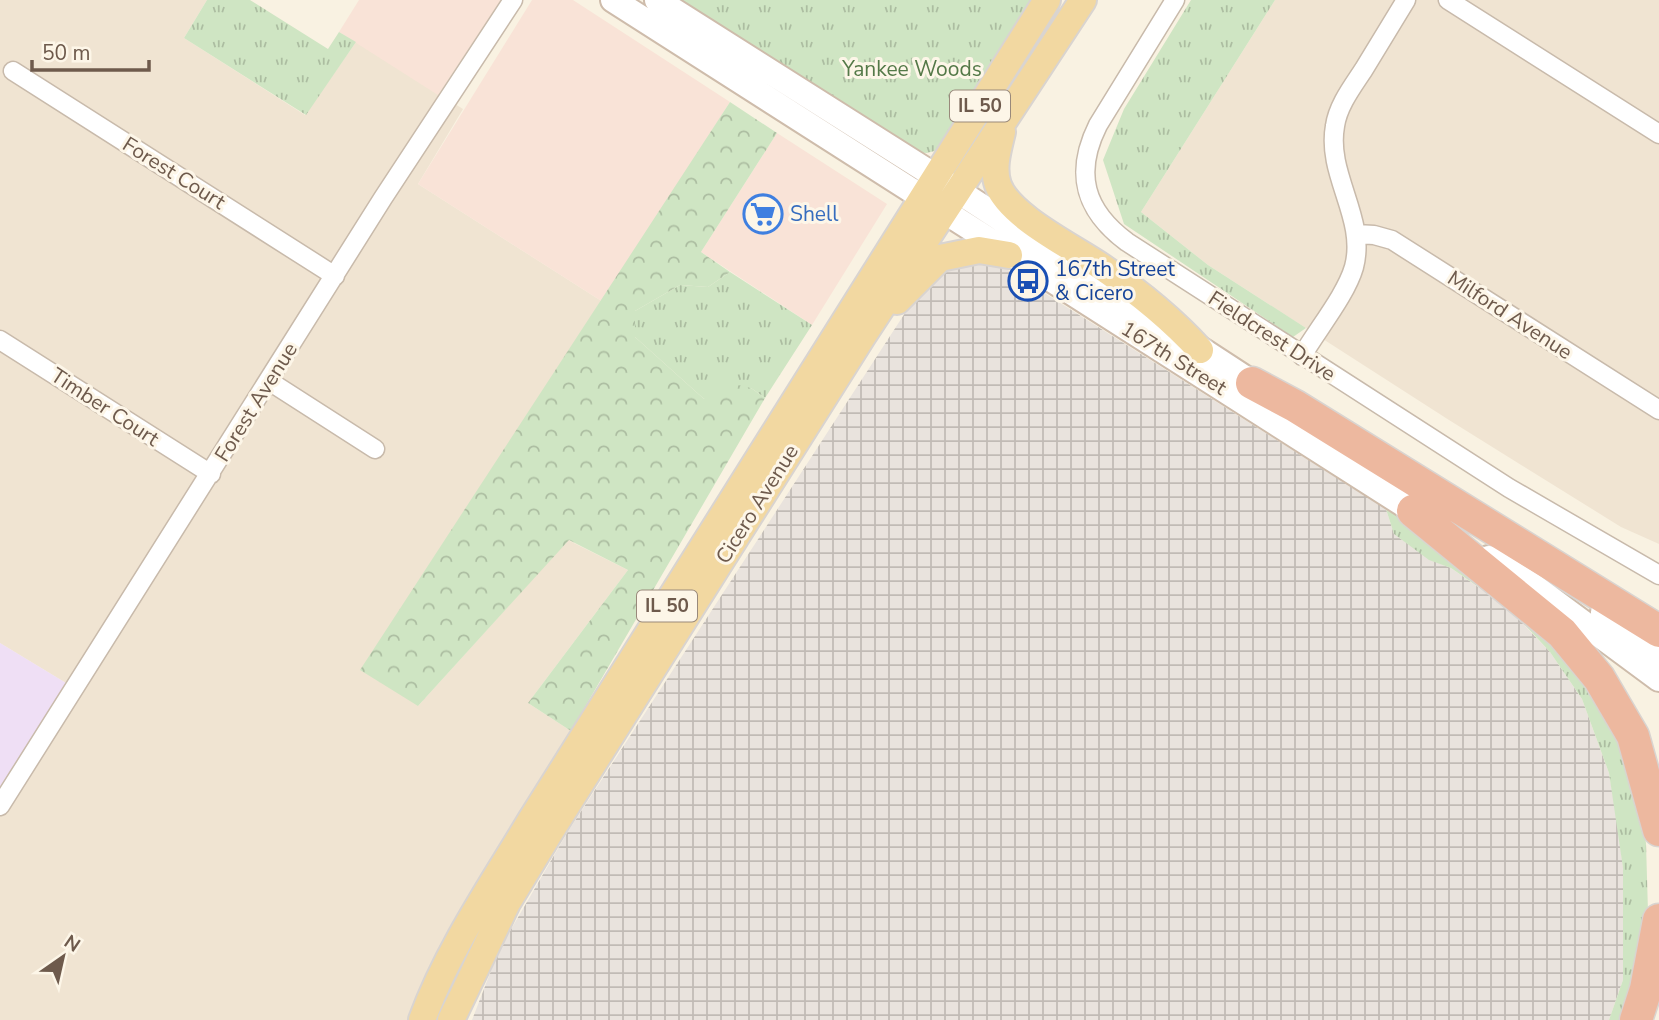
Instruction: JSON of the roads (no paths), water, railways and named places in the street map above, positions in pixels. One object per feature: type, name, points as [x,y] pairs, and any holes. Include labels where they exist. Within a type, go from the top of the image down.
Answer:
[{"type":"highway","points":[[1252,383],[1295,406],[1659,631]]},
{"type":"highway","points":[[1413,511],[1562,633],[1599,678],[1633,736],[1659,830]]},
{"type":"highway","points":[[1636,1020],[1646,989],[1659,920]]},
{"type":"main road","name":"167th Street","points":[[614,0],[1200,350],[1544,568],[1659,653]]},
{"type":"main road","name":"167th Street","points":[[657,0],[940,194],[1009,255],[1532,585],[1659,679]]},
{"type":"main road","name":"Cicero Avenue","points":[[450,1020],[507,904],[550,832],[862,337],[1047,0]]},
{"type":"main road","name":"Cicero Avenue","points":[[422,1020],[431,995],[458,943],[531,820],[940,194],[1005,120],[1083,0]]},
{"type":"main road","points":[[1005,120],[996,159],[996,174],[998,185],[1013,207],[1104,268],[1176,323],[1200,350]]},
{"type":"main road","points":[[862,337],[940,258],[979,250],[1009,255]]},
{"type":"street","name":"Forest Avenue","points":[[0,806],[398,176],[513,0]]},
{"type":"street","name":"Fieldcrest Drive","points":[[1175,0],[1087,147],[1086,181],[1093,204],[1104,222],[1127,242],[1509,488],[1659,575]]},
{"type":"street","points":[[1302,356],[1354,267],[1356,234],[1338,177],[1333,148],[1335,123],[1343,102],[1406,0]]},
{"type":"street","points":[[1448,0],[1659,134]]},
{"type":"street","name":"Forest Court","points":[[13,71],[335,276]]},
{"type":"street","name":"Milford Avenue","points":[[1356,234],[1392,240],[1659,410]]},
{"type":"street","name":"Timber Court","points":[[0,340],[211,474]]},
{"type":"street","points":[[270,381],[375,449]]},
{"type":"place","name":"Shell","points":[[763,214]]},
{"type":"place","name":"167th Street & Cicero","points":[[1028,281]]},
{"type":"park label","name":"Yankee Woods","points":[[912,69]]}]
